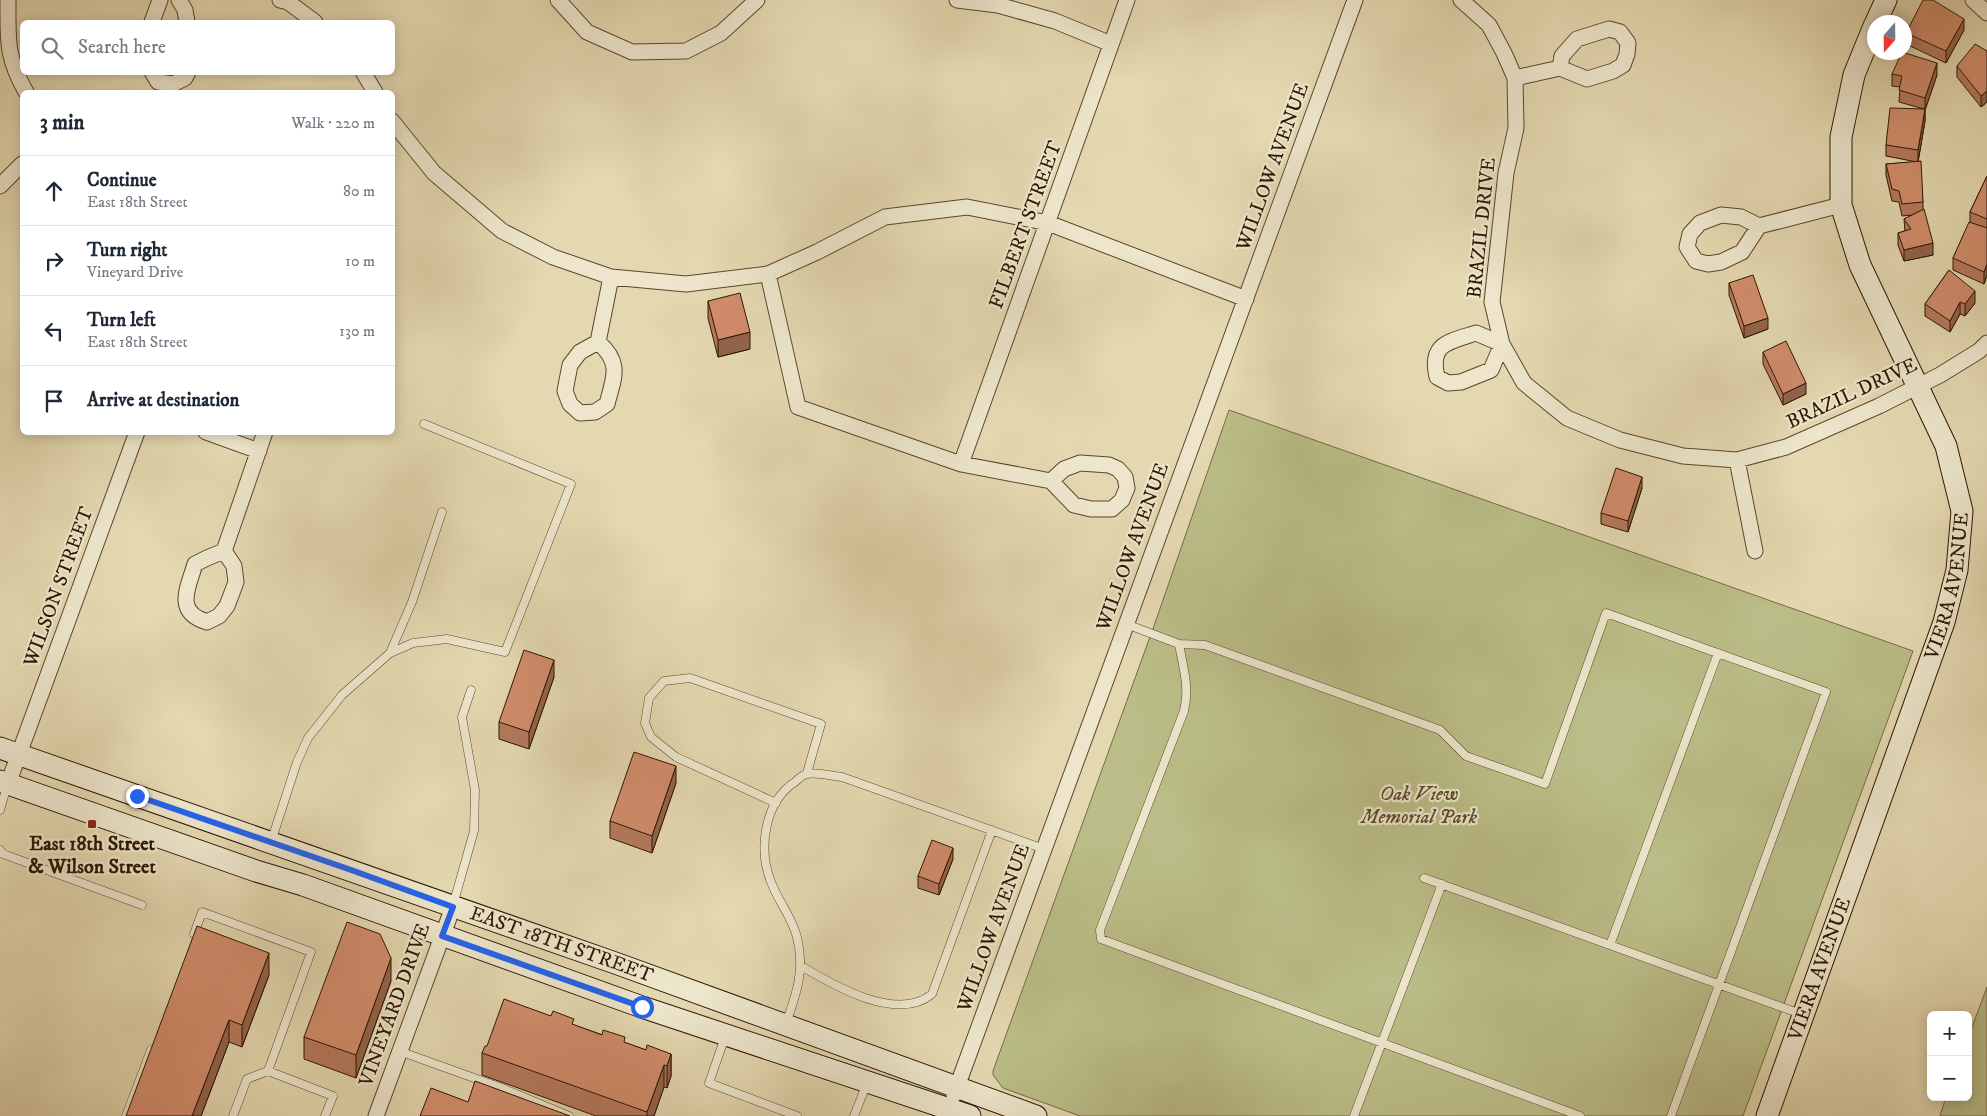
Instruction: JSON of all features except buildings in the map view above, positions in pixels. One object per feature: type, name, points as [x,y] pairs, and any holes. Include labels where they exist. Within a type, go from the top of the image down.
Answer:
[{"type":"main road","points":[[1879,15],[1886,0]]},
{"type":"main road","name":"VIERA AVENUE","points":[[1767,1116],[1944,622],[1957,570],[1962,511],[1946,446],[1860,265],[1841,205],[1841,137],[1854,75],[1867,43]]},
{"type":"main road","name":"EAST 18TH STREET","points":[[9,751],[618,964],[1036,1116]]},
{"type":"main road","name":"EAST 18TH STREET","points":[[4,782],[256,871],[303,885],[442,936],[725,1035],[970,1116]]},
{"type":"street","points":[[8,0],[8,46],[15,72],[25,90]]},
{"type":"street","points":[[153,20],[160,0]]},
{"type":"street","points":[[179,0],[185,10],[187,20]]},
{"type":"street","points":[[280,0],[288,2],[312,20]]},
{"type":"street","points":[[558,0],[586,32],[632,52],[686,51],[721,33],[757,0]]},
{"type":"street","points":[[957,0],[998,5],[1045,18],[1111,44]]},
{"type":"street","name":"FILBERT STREET","points":[[961,464],[1127,0]]},
{"type":"street","name":"WILLOW AVENUE","points":[[950,1109],[1355,0]]},
{"type":"street","name":"BRAZIL DRIVE","points":[[1461,0],[1489,25],[1504,53],[1514,78],[1516,128],[1506,173],[1492,302],[1502,344],[1524,383],[1567,418],[1620,440],[1683,456],[1737,460],[1786,447],[1843,422],[1940,375],[1979,351],[1987,343]]},
{"type":"street","points":[[1972,0],[1987,12]]},
{"type":"street","points":[[1514,78],[1560,68]]},
{"type":"street","points":[[154,75],[158,82],[173,84],[186,78],[187,75]]},
{"type":"street","points":[[365,75],[374,90]]},
{"type":"street","points":[[395,125],[434,173],[502,231],[553,257],[611,277],[686,284],[768,274],[817,252],[885,217],[967,207],[1048,223],[1246,299]]},
{"type":"street","points":[[0,186],[20,166]]},
{"type":"street","points":[[1759,226],[1841,205]]},
{"type":"street","points":[[768,274],[798,407],[961,464],[1051,481],[1074,504],[1091,509],[1112,509],[1122,500],[1127,488],[1125,477],[1118,469],[1109,465],[1080,463],[1064,470],[1051,481]]},
{"type":"street","points":[[598,342],[610,352],[615,371],[607,404],[595,412],[580,413],[570,404],[565,391],[570,365],[580,352],[598,342],[611,277]]},
{"type":"street","name":"WILSON STREET","points":[[4,782],[9,751],[136,435]]},
{"type":"street","points":[[214,435],[259,451]]},
{"type":"street","points":[[224,551],[264,435]]},
{"type":"street","points":[[1737,460],[1755,551]]},
{"type":"street","name":"VINEYARD DRIVE","points":[[376,1116],[453,907]]},
{"type":"lane","points":[[271,842],[297,762],[308,738],[342,695],[390,653],[413,643],[447,640],[505,652],[571,484],[424,424]]},
{"type":"lane","points":[[390,653],[412,602],[442,512]]},
{"type":"lane","points":[[1126,624],[1179,644],[1205,645],[1440,730],[1466,756],[1545,784],[1606,613],[1826,692],[1671,1116]]},
{"type":"lane","points":[[1179,644],[1187,685],[1184,711],[1100,930],[1102,939],[1580,1116]]},
{"type":"lane","points":[[1610,945],[1718,653]]},
{"type":"lane","points":[[776,803],[676,757],[651,738],[645,723],[649,698],[664,681],[690,678],[821,724],[807,774]]},
{"type":"lane","points":[[453,907],[474,831],[475,790],[462,717],[471,690]]},
{"type":"lane","points":[[786,1025],[798,990],[801,966],[797,937],[788,913],[771,881],[763,851],[768,817],[784,789],[807,774],[842,776],[1044,849]]},
{"type":"lane","points":[[0,810],[4,782]]},
{"type":"lane","points":[[801,966],[840,989],[863,998],[887,1003],[913,1004],[925,1000],[932,994],[992,830]]},
{"type":"lane","points":[[0,850],[3,854],[142,905]]},
{"type":"lane","points":[[1424,878],[1803,1015]]},
{"type":"lane","points":[[1354,1116],[1442,884]]},
{"type":"lane","points":[[192,940],[202,912],[311,952],[268,1071]]},
{"type":"lane","points":[[725,1035],[709,1083],[797,1116]]},
{"type":"lane","points":[[126,1116],[154,1042]]},
{"type":"lane","points":[[400,1051],[502,1088],[569,1116]]},
{"type":"lane","points":[[233,1116],[247,1080],[268,1071],[333,1096],[325,1116]]},
{"type":"lane","points":[[854,1116],[868,1082]]},
{"type":"green space","name":"Oak View Memorial Park","points":[[1229,410],[1913,651],[1743,1116],[1080,1116],[1003,1088],[993,1075]]},
{"type":"green space","points":[[1987,987],[1987,1116],[1940,1116],[1945,1101],[1972,1101],[1972,1027]]},
{"type":"place","name":"East 18th Street & Wilson Street","points":[[92,824]]},
{"type":"route","points":[[137,796],[453,907],[442,936],[642,1007]]}]
